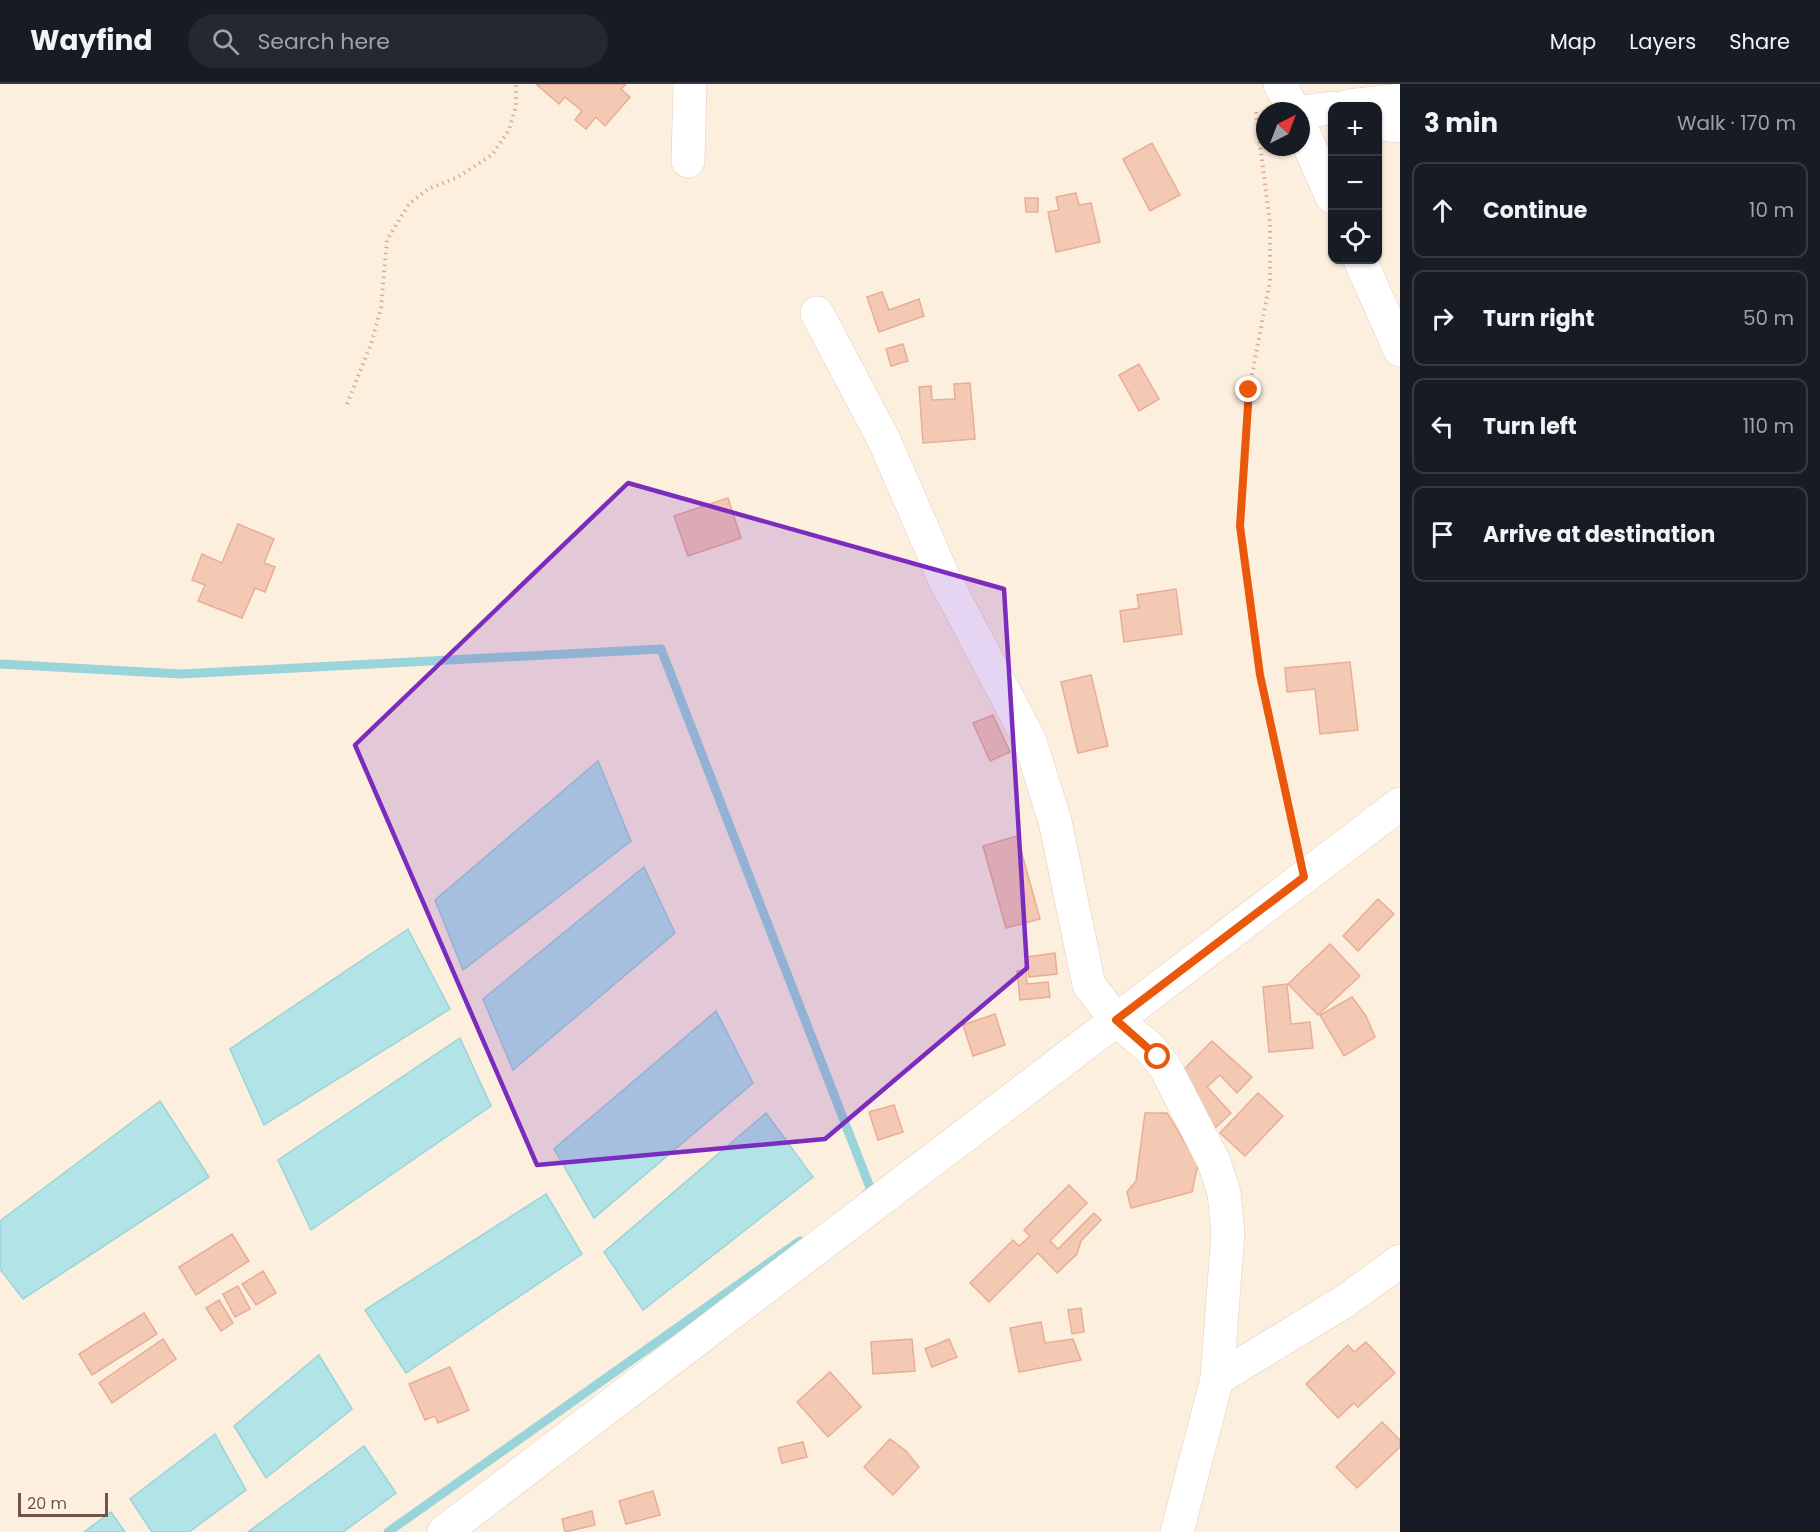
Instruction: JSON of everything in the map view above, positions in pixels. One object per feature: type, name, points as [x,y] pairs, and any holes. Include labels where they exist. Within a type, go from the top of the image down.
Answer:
[{"type":"street","points":[[688,161],[690,84]]},
{"type":"street","points":[[1280,84],[1289,102]]},
{"type":"street","points":[[1382,102],[1400,100]]},
{"type":"street","points":[[1310,112],[1328,109]]},
{"type":"street","points":[[1310,114],[1328,117]]},
{"type":"street","points":[[1382,124],[1400,126]]},
{"type":"street","points":[[1310,147],[1328,188]]},
{"type":"street","points":[[1362,264],[1400,350]]},
{"type":"street","points":[[817,313],[884,440],[944,578],[1030,741],[1055,821],[1089,985],[1116,1020],[1150,1048],[1165,1067],[1214,1162],[1224,1193],[1228,1232],[1217,1379],[1177,1532]]},
{"type":"street","points":[[444,1532],[1400,804]]},
{"type":"street","points":[[1217,1379],[1345,1301],[1400,1261]]},
{"type":"path","points":[[347,404],[371,344],[381,308],[387,240],[409,204],[428,189],[456,178],[492,156],[509,130],[516,106],[516,84]]},
{"type":"path","points":[[1262,156],[1270,223],[1270,281],[1249,390],[1240,526],[1260,675],[1304,877]]},
{"type":"highlighted area","points":[[628,483],[1004,589],[1027,968],[825,1139],[537,1165],[355,745]]},
{"type":"water","points":[[598,761],[631,841],[463,970],[435,900]]},
{"type":"water","points":[[644,867],[675,933],[513,1070],[483,999]]},
{"type":"water","points":[[408,929],[450,1009],[264,1125],[230,1049]]},
{"type":"water","points":[[716,1011],[753,1083],[594,1218],[554,1149]]},
{"type":"water","points":[[460,1038],[491,1106],[311,1230],[278,1160]]},
{"type":"water","points":[[160,1101],[209,1177],[23,1299],[0,1269],[0,1221]]},
{"type":"water","points":[[766,1113],[813,1177],[643,1310],[604,1252]]},
{"type":"water","points":[[546,1194],[582,1254],[406,1373],[365,1310]]},
{"type":"water","points":[[319,1355],[352,1409],[266,1478],[234,1426]]},
{"type":"water","points":[[215,1434],[246,1490],[189,1532],[152,1532],[130,1499]]},
{"type":"water","points":[[364,1446],[396,1493],[343,1532],[248,1532]]},
{"type":"water","points":[[111,1512],[125,1532],[84,1532]]},
{"type":"building","points":[[536,84],[626,84],[621,89],[630,97],[605,126],[596,117],[586,129],[575,120],[582,111],[565,97],[559,104]]},
{"type":"building","points":[[1152,143],[1180,195],[1150,211],[1123,159]]},
{"type":"building","points":[[1076,193],[1079,205],[1091,203],[1100,242],[1056,252],[1048,212],[1059,210],[1056,197]]},
{"type":"building","points":[[1025,198],[1038,198],[1038,212],[1026,212]]},
{"type":"building","points":[[882,292],[889,310],[919,299],[924,316],[879,332],[867,297]]},
{"type":"building","points":[[903,344],[908,361],[891,366],[886,349]]},
{"type":"building","points":[[1139,364],[1159,399],[1139,411],[1119,375]]},
{"type":"building","points":[[970,383],[975,439],[923,443],[919,387],[931,386],[932,400],[955,399],[954,384]]},
{"type":"building","points":[[728,498],[741,538],[688,556],[674,516]]},
{"type":"building","points":[[238,524],[274,539],[264,563],[275,567],[265,592],[255,588],[242,618],[198,601],[205,585],[192,580],[202,554],[222,563]]},
{"type":"building","points":[[1176,589],[1182,634],[1124,642],[1120,611],[1139,608],[1137,595]]},
{"type":"building","points":[[1350,662],[1358,730],[1320,734],[1315,689],[1287,692],[1285,668]]},
{"type":"building","points":[[1091,675],[1108,746],[1078,753],[1061,682]]},
{"type":"building","points":[[993,715],[1010,752],[990,761],[973,723]]},
{"type":"building","points":[[1017,836],[1040,919],[1006,928],[983,846]]},
{"type":"building","points":[[1378,899],[1394,914],[1358,951],[1343,936]]},
{"type":"building","points":[[1330,944],[1360,976],[1318,1015],[1288,984]]},
{"type":"building","points":[[1055,953],[1057,974],[1029,977],[1027,957]]},
{"type":"building","points":[[1026,970],[1027,984],[1048,982],[1050,997],[1020,1000],[1017,971]]},
{"type":"building","points":[[1287,984],[1291,1024],[1310,1022],[1313,1048],[1269,1052],[1263,987]]},
{"type":"building","points":[[1352,997],[1366,1016],[1375,1037],[1344,1056],[1320,1015]]},
{"type":"building","points":[[995,1014],[1005,1045],[973,1056],[963,1025]]},
{"type":"building","points":[[1212,1041],[1252,1077],[1237,1093],[1220,1075],[1207,1087],[1231,1113],[1215,1128],[1178,1075]]},
{"type":"building","points":[[1258,1093],[1283,1116],[1245,1156],[1220,1133]]},
{"type":"building","points":[[894,1105],[903,1132],[878,1140],[869,1112]]},
{"type":"building","points":[[1145,1113],[1167,1113],[1198,1164],[1192,1192],[1131,1208],[1127,1192],[1136,1181]]},
{"type":"building","points":[[1069,1185],[1087,1203],[1050,1241],[1058,1249],[1094,1213],[1101,1220],[1081,1241],[1077,1254],[1057,1273],[1038,1253],[989,1302],[970,1283],[1013,1240],[1019,1246],[1030,1236],[1024,1230]]},
{"type":"building","points":[[232,1234],[249,1261],[196,1295],[179,1267]]},
{"type":"building","points":[[263,1271],[276,1293],[256,1305],[242,1284]]},
{"type":"building","points":[[238,1286],[250,1309],[235,1317],[223,1294]]},
{"type":"building","points":[[219,1300],[233,1323],[221,1331],[206,1308]]},
{"type":"building","points":[[1081,1308],[1084,1332],[1072,1334],[1068,1310]]},
{"type":"building","points":[[144,1313],[157,1334],[92,1375],[79,1354]]},
{"type":"building","points":[[1041,1322],[1045,1343],[1073,1339],[1081,1360],[1019,1372],[1010,1328]]},
{"type":"building","points":[[163,1339],[176,1359],[112,1403],[99,1383]]},
{"type":"building","points":[[912,1339],[915,1371],[873,1374],[871,1342]]},
{"type":"building","points":[[949,1339],[957,1357],[932,1367],[925,1349]]},
{"type":"building","points":[[1366,1342],[1395,1373],[1358,1407],[1354,1403],[1338,1418],[1306,1384],[1348,1345],[1354,1352]]},
{"type":"building","points":[[450,1367],[469,1410],[438,1423],[435,1416],[425,1420],[409,1384]]},
{"type":"building","points":[[830,1372],[861,1407],[828,1437],[797,1402]]},
{"type":"building","points":[[1382,1422],[1400,1440],[1400,1447],[1357,1488],[1336,1467]]},
{"type":"building","points":[[890,1439],[906,1451],[919,1467],[893,1495],[864,1467]]},
{"type":"building","points":[[803,1442],[807,1457],[782,1463],[778,1448]]},
{"type":"building","points":[[653,1491],[660,1515],[626,1524],[619,1501]]},
{"type":"building","points":[[592,1511],[595,1525],[565,1532],[562,1519]]},
{"type":"waterway","points":[[0,664],[181,674],[661,649],[871,1190],[865,1195]]},
{"type":"waterway","points":[[388,1532],[800,1241]]},
{"type":"route","points":[[1158,1057],[1136,1035],[1116,1020],[1304,877],[1260,675],[1240,526],[1249,390]]}]
